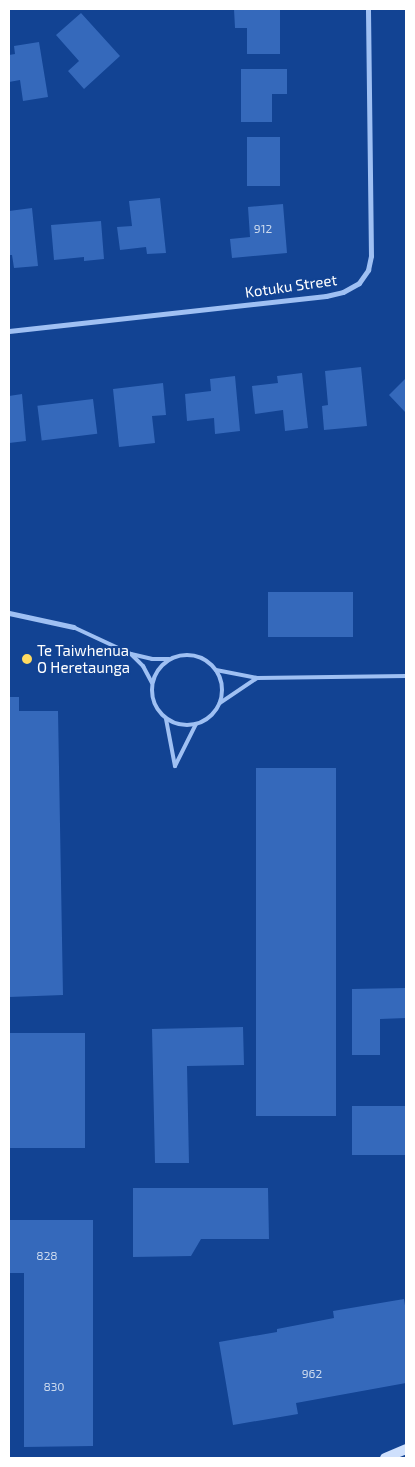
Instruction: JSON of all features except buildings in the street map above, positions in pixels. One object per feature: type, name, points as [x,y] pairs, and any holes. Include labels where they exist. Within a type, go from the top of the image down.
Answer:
[{"type":"main road","points":[[385,1458],[406,1449]]},
{"type":"street","name":"Kotuku Street","points":[[9,331],[326,296],[343,292],[359,283],[368,270],[371,256],[368,9]]},
{"type":"street","points":[[9,613],[73,626]]},
{"type":"lane","points":[[73,626],[131,654],[152,659],[172,659],[188,655],[209,662],[216,670],[221,681],[220,703]]},
{"type":"lane","points":[[131,654],[143,666],[152,683],[154,704],[166,719],[181,726],[205,721],[214,713],[220,703],[256,678]]},
{"type":"lane","points":[[152,683],[158,669],[172,659]]},
{"type":"lane","points":[[216,670],[256,678],[406,676]]},
{"type":"lane","points":[[166,719],[175,766],[196,724]]},
{"type":"place","name":"Te Taiwhenua O Heretaunga","points":[[27,659]]}]
